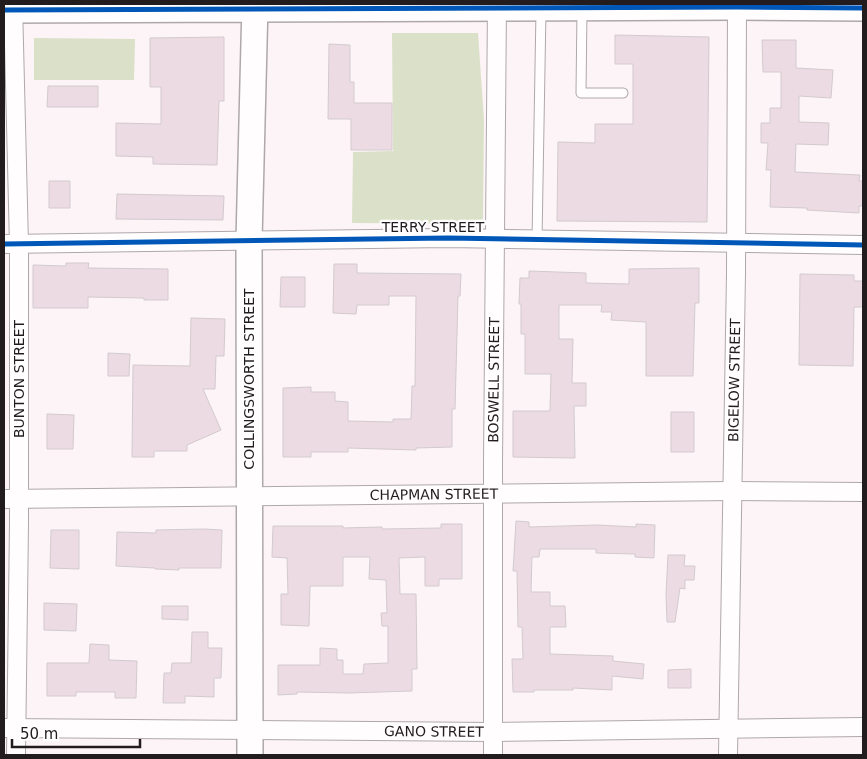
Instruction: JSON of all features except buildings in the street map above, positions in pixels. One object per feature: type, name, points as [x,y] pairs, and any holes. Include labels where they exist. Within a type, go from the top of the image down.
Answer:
[{"type":"main road","points":[[10,8],[497,6],[582,8],[737,5],[863,8]]},
{"type":"main road","name":"COLLINGSWORTH STREET","points":[[250,755],[249,240],[254,7]]},
{"type":"street","name":"BIGELOW STREET","points":[[728,755],[736,244],[737,5]]},
{"type":"street","name":"BOSWELL STREET","points":[[493,755],[497,6]]},
{"type":"street","name":"BUNTON STREET","points":[[10,8],[10,728],[16,755]]},
{"type":"street","name":"TERRY STREET","points":[[11,245],[249,240],[495,239],[863,245]]},
{"type":"street","name":"CHAPMAN STREET","points":[[11,499],[732,491],[863,492]]},
{"type":"street","name":"GANO STREET","points":[[10,728],[494,732],[863,727]]},
{"type":"lane","points":[[537,240],[541,8]]},
{"type":"lane","points":[[582,8],[582,93],[623,93]]},
{"type":"green space","points":[[392,33],[478,33],[484,120],[483,219],[474,224],[352,223],[353,152],[393,151]]},
{"type":"green space","points":[[34,38],[135,39],[134,80],[34,80]]},
{"type":"cycle path","points":[[4,10],[863,8]]},
{"type":"cycle path","points":[[4,244],[448,238],[863,245]]}]
